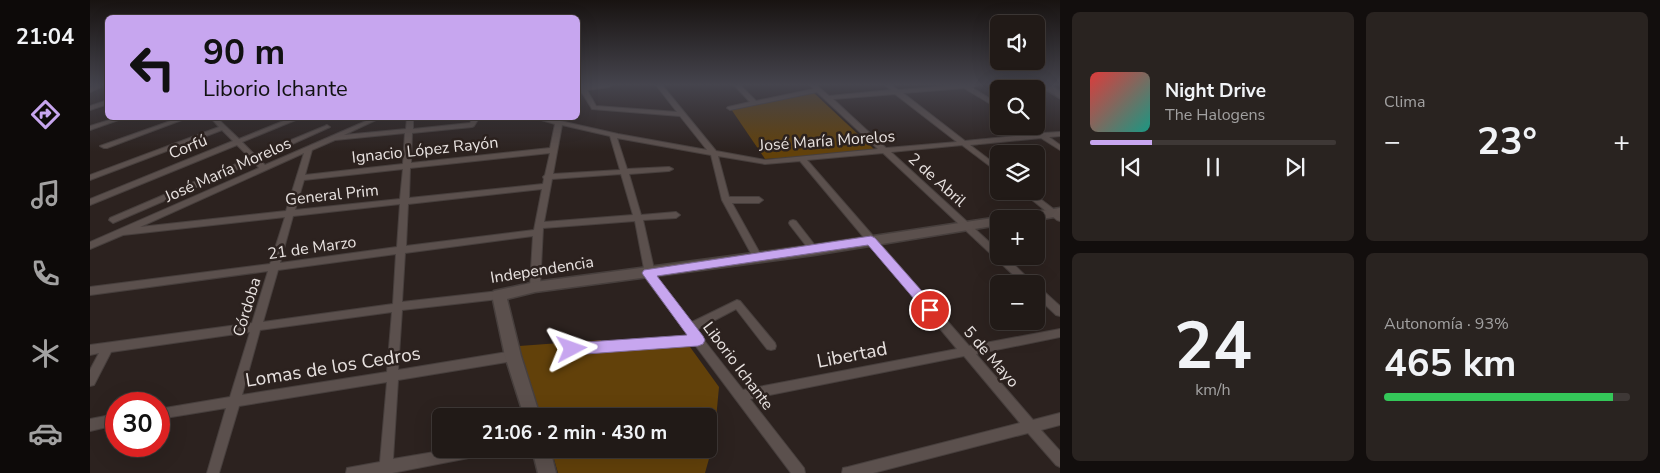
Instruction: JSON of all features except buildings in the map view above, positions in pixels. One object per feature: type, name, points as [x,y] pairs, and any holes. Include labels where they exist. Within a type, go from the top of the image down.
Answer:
[{"type":"main road","points":[[1045,215],[1058,214]]},
{"type":"main road","name":"Independencia","points":[[499,295],[535,287],[814,250],[990,222]]},
{"type":"main road","points":[[499,295],[513,356],[529,408]]},
{"type":"main road","points":[[544,458],[547,473]]},
{"type":"street","points":[[593,107],[683,114]]},
{"type":"street","points":[[677,107],[714,153],[726,200],[756,257]]},
{"type":"street","name":"2 de Abril","points":[[837,107],[990,248]]},
{"type":"street","points":[[918,107],[990,164]]},
{"type":"street","points":[[90,128],[116,120]]},
{"type":"street","points":[[104,146],[178,120]]},
{"type":"street","points":[[219,120],[262,166]]},
{"type":"street","name":"Corfú","points":[[90,202],[291,120]]},
{"type":"street","name":"José María Morelos","points":[[90,246],[372,120]]},
{"type":"street","points":[[386,470],[410,120]]},
{"type":"street","points":[[330,138],[472,125],[475,120]]},
{"type":"street","name":"José María Morelos","points":[[550,120],[613,135],[765,162],[802,160],[1042,135]]},
{"type":"street","points":[[535,287],[539,228],[546,182],[559,122]]},
{"type":"street","points":[[90,178],[224,127]]},
{"type":"street","points":[[113,220],[327,127]]},
{"type":"street","name":"José María Morelos","points":[[1045,135],[1060,134]]},
{"type":"street","name":"Liborio Ichante","points":[[613,135],[638,218],[648,273],[799,473]]},
{"type":"street","points":[[1042,135],[1060,148]]},
{"type":"street","name":"Córdoba","points":[[212,473],[309,149]]},
{"type":"street","name":"Ignacio López Rayón","points":[[300,178],[553,150]]},
{"type":"street","name":"5 de Mayo","points":[[802,160],[1060,461]]},
{"type":"street","name":"General Prim","points":[[122,232],[404,203],[625,171],[669,169]]},
{"type":"street","points":[[726,200],[759,200]]},
{"type":"street","points":[[1038,200],[1058,214]]},
{"type":"street","name":"21 de Marzo","points":[[90,292],[401,251],[539,228],[676,215]]},
{"type":"street","points":[[793,223],[814,250]]},
{"type":"street","name":"2 de Abril","points":[[1009,265],[1019,275]]},
{"type":"street","name":"Independencia","points":[[90,350],[397,307],[499,295]]},
{"type":"street","points":[[1045,298],[1060,312]]},
{"type":"street","points":[[690,328],[737,304],[771,346]]},
{"type":"street","name":"Libertad","points":[[739,396],[1060,333]]},
{"type":"street","points":[[572,349],[698,340]]},
{"type":"street","points":[[90,381],[107,348]]},
{"type":"street","name":"Lomas de los Cedros","points":[[170,412],[513,356]]},
{"type":"street","points":[[848,473],[1060,419]]},
{"type":"street","points":[[90,425],[105,422]]},
{"type":"street","points":[[352,473],[386,470],[442,458]]},
{"type":"shaded area","points":[[741,107],[829,107],[877,152],[765,159],[731,109]]},
{"type":"shaded area","points":[[601,340],[602,348],[685,340],[719,387],[717,409],[538,408],[519,346]]},
{"type":"shaded area","points":[[554,458],[709,458],[705,473],[558,473]]},
{"type":"route","points":[[572,349],[698,340],[648,273],[814,250],[871,240],[930,310]]}]
